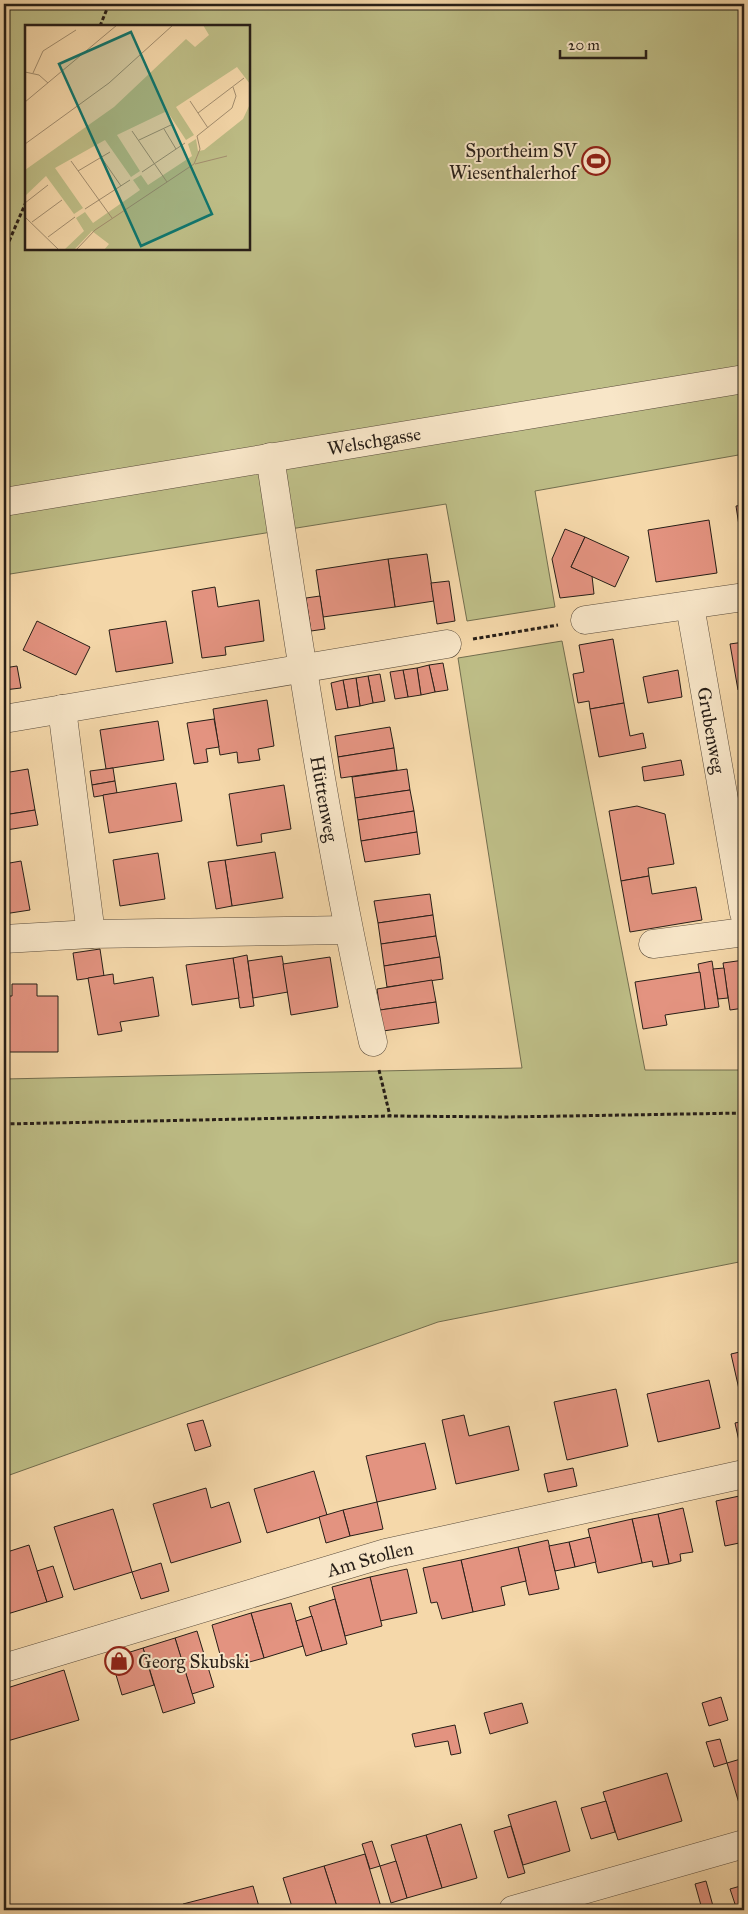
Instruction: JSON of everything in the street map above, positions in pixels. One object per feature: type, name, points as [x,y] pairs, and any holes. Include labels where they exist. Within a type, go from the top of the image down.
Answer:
[{"type":"street","name":"Welschgasse","points":[[4,502],[744,379]]},
{"type":"street","name":"Hüttenweg","points":[[270,457],[347,930],[372,1042]]},
{"type":"street","points":[[585,620],[744,597]]},
{"type":"street","name":"Grubenweg","points":[[690,606],[744,913]]},
{"type":"street","points":[[4,719],[448,644]]},
{"type":"street","points":[[62,709],[91,934]]},
{"type":"street","points":[[4,939],[91,934],[347,930]]},
{"type":"street","points":[[654,944],[744,932]]},
{"type":"street","name":"Am Stollen","points":[[4,1668],[386,1553],[744,1474]]},
{"type":"street","points":[[513,1910],[744,1844]]},
{"type":"path","points":[[100,25],[109,4]]},
{"type":"path","points":[[4,253],[25,204]]},
{"type":"path","points":[[448,644],[585,620]]},
{"type":"path","points":[[372,1042],[390,1116]]},
{"type":"path","points":[[4,1124],[390,1116],[507,1117],[744,1114]]},
{"type":"green space","points":[[4,4],[744,4],[744,454],[535,491],[555,607],[467,621],[446,504],[4,575]]},
{"type":"green space","points":[[562,641],[645,1070],[744,1070],[744,1261],[438,1322],[4,1477],[4,1079],[522,1068],[458,658]]},
{"type":"building","points":[[744,505],[744,558],[736,506]]},
{"type":"building","points":[[709,520],[717,573],[656,582],[648,530]]},
{"type":"building","points":[[565,529],[585,537],[571,567],[592,576],[594,594],[560,598],[552,559]]},
{"type":"building","points":[[585,537],[629,557],[615,587],[571,567]]},
{"type":"building","points":[[427,554],[434,601],[395,607],[388,559]]},
{"type":"building","points":[[388,559],[395,607],[323,617],[316,570]]},
{"type":"building","points":[[449,581],[455,621],[437,624],[431,583]]},
{"type":"building","points":[[215,587],[218,607],[259,600],[264,641],[225,647],[226,655],[202,658],[192,591]]},
{"type":"building","points":[[320,596],[325,629],[311,631],[306,598]]},
{"type":"building","points":[[37,621],[90,647],[76,675],[23,650]]},
{"type":"building","points":[[166,621],[173,663],[116,672],[109,630]]},
{"type":"building","points":[[613,639],[624,703],[590,709],[589,701],[578,703],[573,674],[584,672],[579,645]]},
{"type":"building","points":[[744,642],[744,689],[738,690],[730,644]]},
{"type":"building","points":[[443,663],[448,690],[435,692],[429,665]]},
{"type":"building","points":[[429,665],[435,692],[421,695],[417,668]]},
{"type":"building","points":[[17,666],[21,688],[4,690],[4,668]]},
{"type":"building","points":[[417,668],[421,695],[408,697],[403,670]]},
{"type":"building","points":[[403,670],[408,697],[395,699],[390,672]]},
{"type":"building","points":[[678,670],[682,697],[648,703],[643,677]]},
{"type":"building","points":[[380,674],[385,701],[373,703],[368,676]]},
{"type":"building","points":[[368,676],[373,703],[360,706],[356,678]]},
{"type":"building","points":[[356,678],[360,706],[348,708],[343,680]]},
{"type":"building","points":[[343,680],[348,708],[336,710],[331,683]]},
{"type":"building","points":[[267,700],[274,746],[258,749],[260,760],[238,763],[237,752],[220,755],[213,709]]},
{"type":"building","points":[[624,703],[630,736],[643,733],[646,748],[599,757],[590,709]]},
{"type":"building","points":[[214,719],[219,747],[206,749],[208,762],[194,764],[187,723]]},
{"type":"building","points":[[158,721],[164,760],[106,769],[100,730]]},
{"type":"building","points":[[390,727],[394,748],[338,757],[335,736]]},
{"type":"building","points":[[394,748],[397,770],[341,778],[338,757]]},
{"type":"building","points":[[681,760],[684,775],[644,781],[642,767]]},
{"type":"building","points":[[113,768],[115,781],[92,785],[90,771]]},
{"type":"building","points":[[28,769],[35,810],[4,815],[4,773]]},
{"type":"building","points":[[407,769],[410,790],[355,798],[352,777]]},
{"type":"building","points":[[115,781],[117,793],[94,797],[92,785]]},
{"type":"building","points":[[176,783],[182,821],[109,833],[103,795]]},
{"type":"building","points":[[284,785],[291,829],[261,834],[262,842],[237,846],[229,794]]},
{"type":"building","points":[[410,790],[414,811],[358,820],[355,798]]},
{"type":"building","points":[[637,806],[665,814],[674,864],[648,868],[649,876],[621,881],[609,811]]},
{"type":"building","points":[[35,810],[38,825],[6,830],[4,815]]},
{"type":"building","points":[[414,811],[417,832],[361,841],[358,820]]},
{"type":"building","points":[[417,832],[420,854],[365,862],[361,841]]},
{"type":"building","points":[[275,852],[283,898],[232,906],[225,860]]},
{"type":"building","points":[[158,853],[165,899],[120,906],[113,860]]},
{"type":"building","points":[[225,860],[232,906],[216,909],[208,862]]},
{"type":"building","points":[[21,861],[30,910],[4,914],[4,864]]},
{"type":"building","points":[[649,876],[652,894],[696,887],[702,920],[630,932],[621,881]]},
{"type":"building","points":[[430,894],[433,915],[378,923],[374,901]]},
{"type":"building","points":[[433,915],[436,936],[381,944],[378,923]]},
{"type":"building","points":[[436,936],[440,957],[384,966],[381,944]]},
{"type":"building","points":[[100,949],[104,976],[77,980],[73,953]]},
{"type":"building","points":[[247,955],[254,1006],[240,1008],[233,958]]},
{"type":"building","points":[[282,956],[288,992],[253,998],[248,961]]},
{"type":"building","points":[[330,957],[338,1007],[291,1015],[283,964]]},
{"type":"building","points":[[440,957],[443,979],[387,987],[384,966]]},
{"type":"building","points":[[233,958],[239,998],[192,1005],[186,965]]},
{"type":"building","points":[[744,960],[744,1008],[730,1010],[723,963]]},
{"type":"building","points":[[712,961],[719,1007],[705,1009],[698,964]]},
{"type":"building","points":[[724,968],[728,998],[718,999],[713,969]]},
{"type":"building","points":[[700,972],[705,1009],[665,1015],[667,1025],[643,1029],[635,982]]},
{"type":"building","points":[[113,974],[114,984],[153,977],[159,1016],[120,1022],[122,1031],[98,1035],[88,978]]},
{"type":"building","points":[[432,980],[436,1002],[380,1010],[377,989]]},
{"type":"building","points":[[12,984],[37,984],[37,996],[58,996],[58,1052],[4,1052],[4,996],[12,996]]},
{"type":"building","points":[[436,1002],[439,1023],[383,1031],[380,1010]]},
{"type":"building","points":[[744,1351],[744,1397],[741,1398],[731,1354]]},
{"type":"building","points":[[709,1380],[720,1428],[658,1442],[647,1394]]},
{"type":"building","points":[[616,1389],[628,1446],[567,1460],[554,1402]]},
{"type":"building","points":[[464,1415],[469,1436],[509,1426],[519,1470],[456,1484],[442,1420]]},
{"type":"building","points":[[203,1420],[211,1446],[195,1451],[187,1424]]},
{"type":"building","points":[[744,1421],[744,1449],[741,1450],[735,1423]]},
{"type":"building","points":[[425,1443],[436,1489],[377,1502],[366,1456]]},
{"type":"building","points":[[573,1468],[577,1486],[548,1492],[544,1474]]},
{"type":"building","points":[[314,1471],[327,1515],[267,1533],[254,1489]]},
{"type":"building","points":[[206,1488],[211,1508],[229,1502],[241,1542],[171,1563],[153,1504]]},
{"type":"building","points":[[744,1495],[744,1542],[725,1546],[716,1501]]},
{"type":"building","points":[[377,1502],[383,1529],[350,1536],[343,1510]]},
{"type":"building","points":[[683,1508],[693,1552],[680,1554],[681,1561],[669,1564],[658,1514]]},
{"type":"building","points":[[113,1509],[132,1572],[74,1590],[54,1527]]},
{"type":"building","points":[[343,1510],[350,1536],[326,1543],[319,1517]]},
{"type":"building","points":[[658,1514],[669,1564],[653,1567],[652,1561],[642,1563],[632,1519]]},
{"type":"building","points":[[632,1519],[642,1563],[598,1573],[588,1529]]},
{"type":"building","points":[[590,1537],[596,1562],[575,1567],[569,1542]]},
{"type":"building","points":[[548,1540],[559,1589],[529,1595],[518,1547]]},
{"type":"building","points":[[569,1542],[575,1567],[555,1571],[549,1546]]},
{"type":"building","points":[[29,1545],[47,1602],[4,1615],[4,1553]]},
{"type":"building","points":[[518,1547],[526,1581],[501,1587],[505,1605],[473,1612],[461,1560]]},
{"type":"building","points":[[461,1560],[473,1612],[442,1619],[437,1602],[431,1603],[423,1568]]},
{"type":"building","points":[[161,1563],[169,1591],[141,1599],[132,1572]]},
{"type":"building","points":[[53,1566],[63,1597],[47,1602],[37,1571]]},
{"type":"building","points":[[407,1569],[417,1613],[380,1621],[370,1577]]},
{"type":"building","points":[[370,1577],[382,1626],[345,1636],[332,1587]]},
{"type":"building","points":[[335,1599],[347,1644],[322,1651],[309,1607]]},
{"type":"building","points":[[291,1603],[303,1646],[264,1658],[251,1613]]},
{"type":"building","points":[[251,1613],[264,1658],[224,1669],[212,1625]]},
{"type":"building","points":[[312,1616],[322,1651],[306,1656],[296,1621]]},
{"type":"building","points":[[197,1631],[214,1687],[192,1694],[175,1638]]},
{"type":"building","points":[[175,1638],[195,1703],[163,1713],[143,1648]]},
{"type":"building","points":[[143,1648],[154,1685],[122,1695],[111,1658]]},
{"type":"building","points":[[64,1670],[79,1720],[4,1742],[4,1689]]},
{"type":"building","points":[[721,1697],[728,1720],[709,1726],[702,1703]]},
{"type":"building","points":[[522,1703],[528,1723],[490,1734],[484,1713]]},
{"type":"building","points":[[455,1725],[461,1753],[451,1755],[448,1741],[415,1747],[412,1734]]},
{"type":"building","points":[[720,1739],[727,1763],[714,1767],[706,1742]]},
{"type":"building","points":[[744,1758],[744,1809],[741,1810],[727,1763]]},
{"type":"building","points":[[667,1773],[682,1821],[618,1840],[603,1792]]},
{"type":"building","points":[[556,1801],[570,1851],[523,1865],[508,1815]]},
{"type":"building","points":[[606,1801],[615,1832],[591,1839],[581,1808]]},
{"type":"building","points":[[461,1824],[477,1878],[442,1888],[426,1835]]},
{"type":"building","points":[[511,1826],[525,1873],[508,1878],[494,1831]]},
{"type":"building","points":[[426,1835],[442,1888],[407,1898],[391,1845]]},
{"type":"building","points":[[372,1841],[380,1866],[370,1869],[362,1844]]},
{"type":"building","points":[[365,1854],[381,1907],[371,1910],[338,1910],[324,1866]]},
{"type":"building","points":[[396,1861],[407,1898],[391,1903],[380,1866]]},
{"type":"building","points":[[324,1866],[338,1910],[293,1910],[283,1878]]},
{"type":"building","points":[[706,1881],[713,1906],[702,1909],[695,1884]]},
{"type":"building","points":[[744,1885],[744,1910],[737,1910],[730,1889]]},
{"type":"building","points":[[253,1886],[260,1910],[185,1910],[183,1904]]},
{"type":"place","name":"Sportheim SV Wiesenthalerhof","points":[[596,161]]},
{"type":"place","name":"Georg Skubski","points":[[119,1661]]}]
